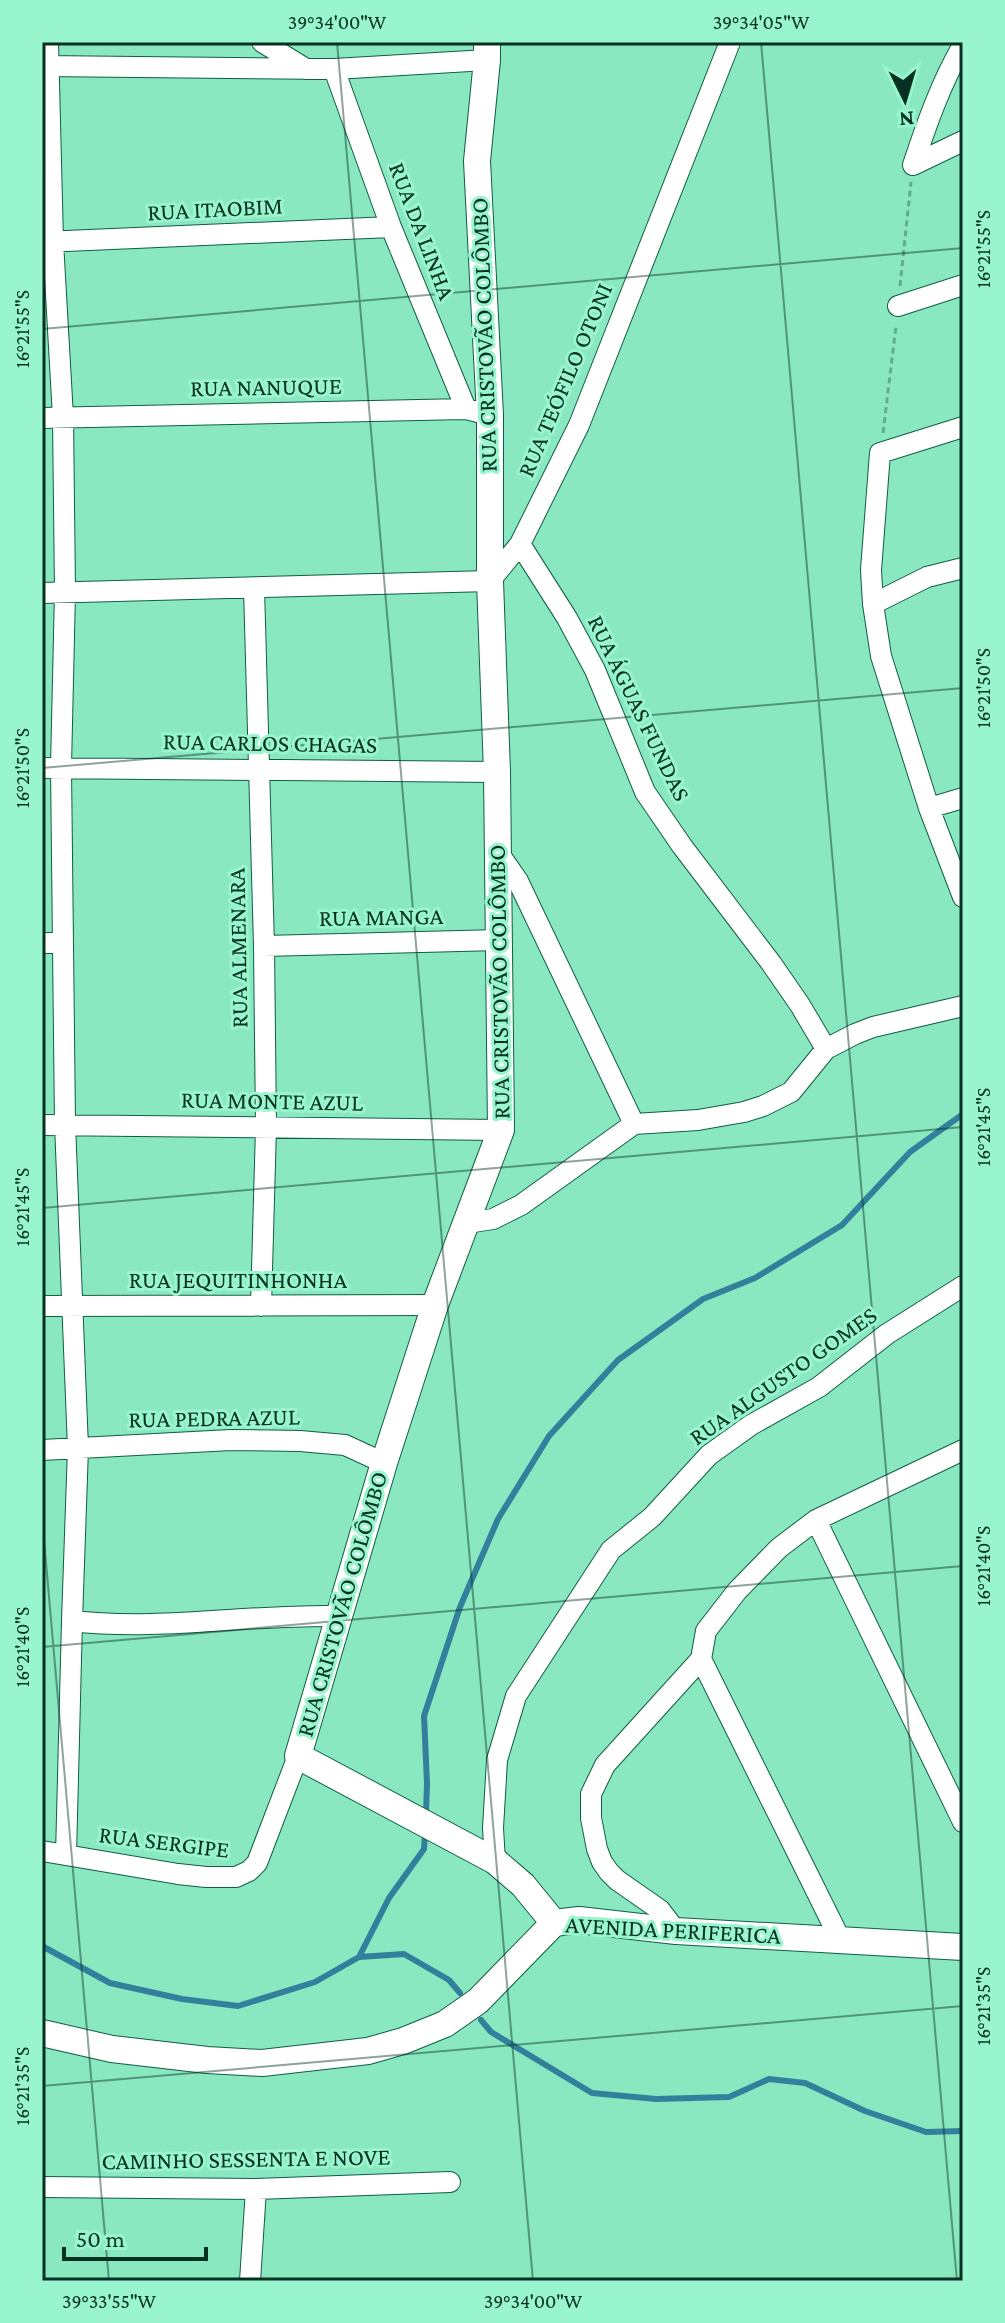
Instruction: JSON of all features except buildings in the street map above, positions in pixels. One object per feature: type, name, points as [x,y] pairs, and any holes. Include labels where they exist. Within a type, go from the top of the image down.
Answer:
[{"type":"street","points":[[48,42],[45,66],[52,418],[65,592],[52,767],[63,943],[65,1124],[78,1448],[66,1855]]},
{"type":"street","points":[[262,42],[306,69]]},
{"type":"street","name":"RUA TEÓFILO OTONI","points":[[490,581],[520,544],[579,425],[730,42]]},
{"type":"street","points":[[913,165],[931,111],[963,45]]},
{"type":"street","points":[[45,66],[334,69],[487,51]]},
{"type":"street","name":"RUA CRISTOVÃO COLÔMBO","points":[[487,51],[477,161],[478,412],[490,581],[497,772],[501,1130],[435,1305],[384,1463],[298,1756],[495,1861],[523,1885],[554,1923]]},
{"type":"street","name":"RUA DA LINHA","points":[[334,69],[391,227],[478,412]]},
{"type":"street","points":[[913,165],[963,141]]},
{"type":"street","name":"RUA ITAOBIM","points":[[48,242],[391,227]]},
{"type":"street","points":[[898,306],[963,285]]},
{"type":"street","name":"RUA NANUQUE","points":[[52,418],[478,412]]},
{"type":"street","points":[[963,427],[880,453],[871,570],[881,656],[929,808],[963,897]]},
{"type":"street","name":"RUA ÁGUAS FUNDAS","points":[[520,544],[567,618],[595,670],[645,792],[800,1005],[826,1049]]},
{"type":"street","points":[[873,604],[927,577],[963,568]]},
{"type":"street","points":[[42,593],[490,581]]},
{"type":"street","name":"RUA ALMENARA","points":[[254,588],[266,1127],[261,1306]]},
{"type":"street","name":"RUA CARLOS CHAGAS","points":[[52,767],[497,772]]},
{"type":"street","points":[[929,808],[963,798]]},
{"type":"street","points":[[498,852],[518,881],[634,1124]]},
{"type":"street","name":"RUA MANGA","points":[[264,946],[499,940]]},
{"type":"street","points":[[42,943],[63,943]]},
{"type":"street","points":[[467,1223],[493,1219],[521,1205],[634,1124],[698,1120],[763,1106],[791,1092],[826,1049],[873,1027],[963,1006]]},
{"type":"street","name":"RUA MONTE AZUL","points":[[42,1125],[501,1130]]},
{"type":"street","name":"RUA ALGUSTO GOMES","points":[[495,1861],[493,1828],[497,1760],[516,1696],[611,1550],[652,1517],[709,1455],[751,1425],[819,1387],[887,1334],[963,1286]]},
{"type":"street","name":"RUA JEQUITINHONHA","points":[[42,1306],[435,1305]]},
{"type":"street","name":"RUA PEDRA AZUL","points":[[42,1450],[231,1440],[300,1441],[345,1445],[384,1463]]},
{"type":"street","points":[[676,1931],[660,1910],[617,1880],[602,1862],[591,1818],[591,1794],[605,1765],[701,1659],[706,1631],[737,1591],[779,1548],[816,1520],[963,1450]]},
{"type":"street","points":[[816,1520],[963,1822]]},
{"type":"street","points":[[72,1621],[141,1625],[295,1615],[338,1616]]},
{"type":"street","points":[[701,1659],[840,1939]]},
{"type":"street","name":"RUA SERGIPE","points":[[42,1851],[178,1874],[236,1877],[257,1863],[298,1756]]},
{"type":"street","name":"AVENIDA PERIFERICA","points":[[45,2034],[112,2049],[262,2063],[368,2051],[445,2024],[478,2001],[554,1923],[579,1920],[676,1931],[963,1947]]},
{"type":"street","name":"CAMINHO SESSENTA E NOVE","points":[[42,2187],[256,2189],[450,2182]]},
{"type":"street","points":[[250,2281],[256,2189]]},
{"type":"path","points":[[880,453],[913,165]]},
{"type":"waterway","points":[[426,1814],[424,1716],[460,1607],[498,1519],[549,1436],[618,1360],[703,1299],[755,1278],[842,1225],[910,1152],[963,1114]]},
{"type":"waterway","points":[[359,1957],[389,1898],[424,1849],[425,1834]]},
{"type":"waterway","points":[[42,1946],[110,1983],[182,1999],[238,2006],[315,1982],[359,1957],[404,1954],[449,1980],[460,1993]]},
{"type":"waterway","points":[[481,2020],[491,2032],[592,2093],[656,2099],[729,2097],[769,2079],[805,2083],[865,2111],[926,2132],[963,2131]]}]
